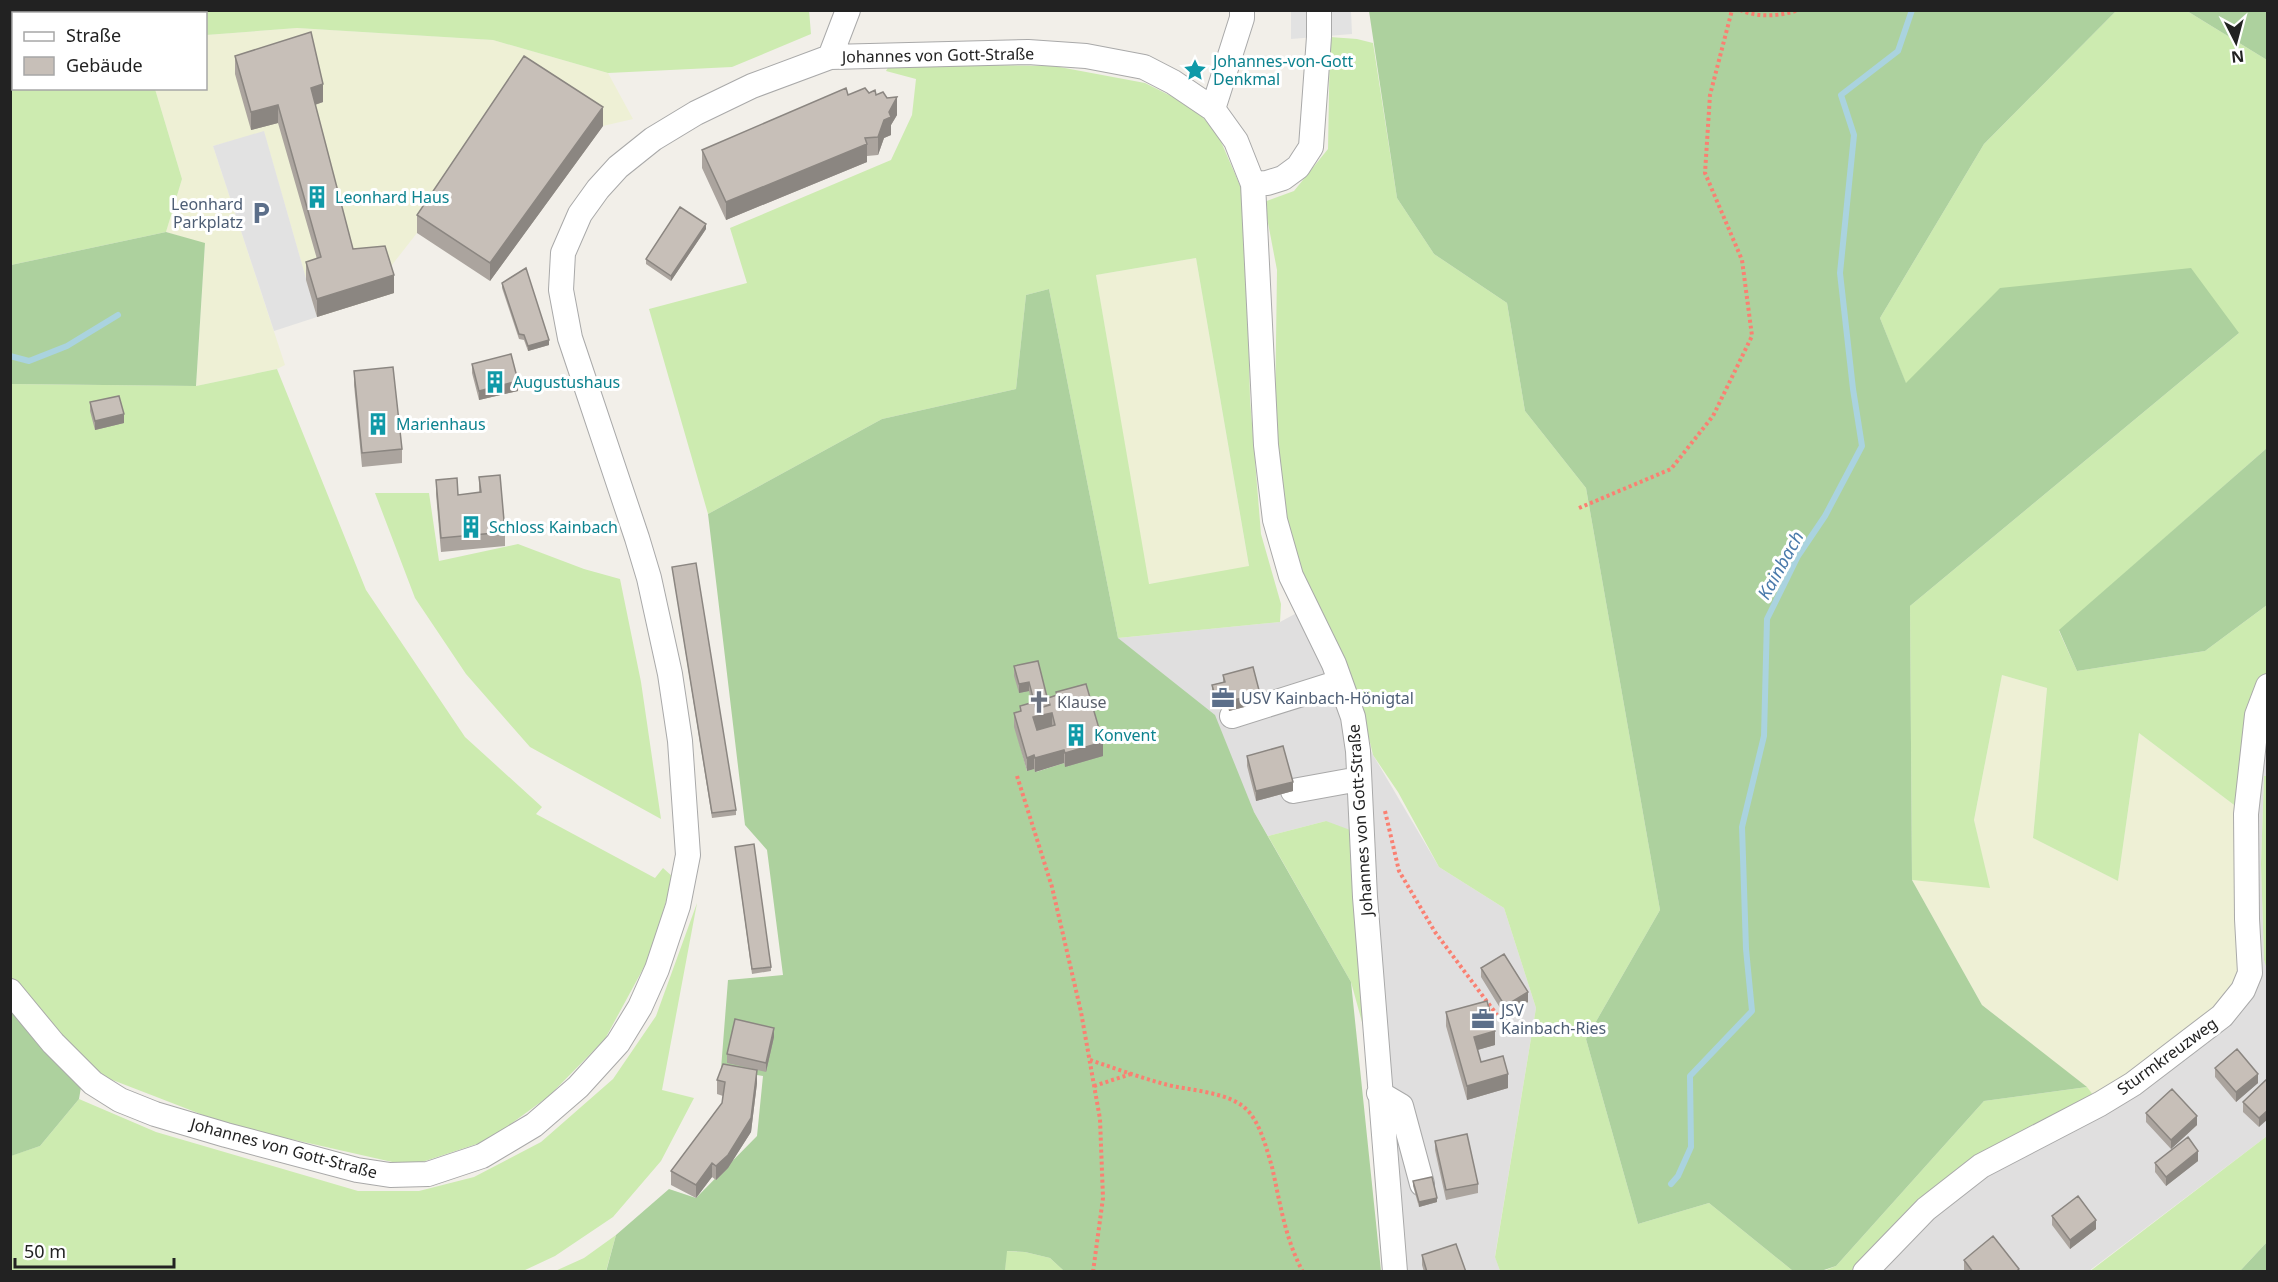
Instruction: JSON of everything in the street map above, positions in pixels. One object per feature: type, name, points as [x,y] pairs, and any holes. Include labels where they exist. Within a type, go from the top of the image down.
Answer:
[{"type":"street","points":[[830,57],[848,10]]},
{"type":"street","points":[[1213,109],[1242,18],[1242,10]]},
{"type":"street","points":[[1253,183],[1267,183],[1283,177],[1298,167],[1311,147],[1319,10]]},
{"type":"street","name":"Johannes von Gott-Straße","points":[[10,991],[52,1043],[93,1083],[120,1100],[155,1114],[226,1135],[357,1170],[390,1175],[428,1174],[482,1156],[534,1125],[578,1087],[618,1043],[640,1007],[657,969],[678,906],[688,855],[680,741],[670,674],[644,558],[570,338],[561,290],[563,253],[580,214],[618,167],[653,139],[696,113],[752,86],[830,57],[1028,52],[1086,56],[1144,67],[1173,82],[1213,109],[1236,141],[1253,183],[1266,445],[1275,520],[1291,576],[1334,664],[1353,717],[1358,751],[1379,1094],[1395,1272]]},
{"type":"street","points":[[1232,716],[1340,682]]},
{"type":"street","name":"Sturmkreuzweg","points":[[1865,1272],[1926,1209],[1971,1173],[2133,1084],[2222,1016],[2243,990],[2250,973],[2246,814],[2257,715],[2268,686]]},
{"type":"street","points":[[1293,791],[1359,779]]},
{"type":"street","points":[[1379,1094],[1401,1106],[1422,1184]]},
{"type":"path","points":[[1579,508],[1671,469],[1713,416],[1752,336],[1742,260],[1706,173],[1710,95],[1732,10]]},
{"type":"path","points":[[1740,10],[1748,14],[1784,15],[1799,10]]},
{"type":"path","points":[[1017,776],[1052,887],[1081,1012],[1100,1119],[1103,1198],[1093,1272]]},
{"type":"path","points":[[1383,802],[1399,871],[1435,932],[1497,1015]]},
{"type":"path","points":[[1090,1060],[1166,1085],[1221,1095],[1248,1111],[1258,1128],[1271,1164],[1284,1222],[1303,1272]]},
{"type":"path","points":[[1094,1086],[1132,1074]]},
{"type":"shaded area","points":[[1291,11],[1351,11],[1352,34],[1291,39]]},
{"type":"shaded area","name":"Leonhard Parkplatz","points":[[264,131],[317,317],[274,331],[213,146]]},
{"type":"shaded area","points":[[1317,602],[1340,682],[1373,755],[1439,867],[1504,908],[1536,1008],[1495,1256],[1500,1271],[1398,1271],[1379,1093],[1326,821],[1268,836],[1254,812],[1118,638],[1280,622]]},
{"type":"shaded area","points":[[2267,686],[2268,776],[2264,776],[2261,864],[2264,960],[2268,969],[2267,1136],[2089,1271],[1864,1272],[1926,1209],[2100,1104],[2247,919]]},
{"type":"green space","points":[[809,10],[811,34],[732,67],[608,73],[493,40],[297,28],[207,35],[207,12],[194,12]]},
{"type":"green space","points":[[13,11],[146,11],[146,12]]},
{"type":"green space","points":[[1369,11],[2116,11],[1984,144],[1880,318],[1906,383],[2000,288],[2191,268],[2239,333],[1910,606],[1912,880],[1982,1005],[2087,1087],[1984,1101],[1836,1266],[1821,1271],[1793,1271],[1709,1203],[1638,1224],[1586,1039],[1660,910],[1586,488],[1525,411],[1507,303],[1434,254],[1397,198]]},
{"type":"green space","points":[[2116,11],[2187,11],[2267,60],[2267,448],[2059,631],[2077,671],[2205,651],[2267,605],[2267,686],[2246,814],[2139,733],[2118,881],[2033,838],[2047,688],[2002,675],[1974,820],[1990,888],[1912,880],[1910,606],[2239,333],[1906,384],[1880,318],[1984,144]]},
{"type":"green space","points":[[2187,11],[2267,11],[2267,60]]},
{"type":"green space","points":[[12,13],[12,90],[155,90],[182,179],[166,232],[11,265],[10,18]]},
{"type":"green space","points":[[297,28],[493,40],[608,73],[633,119],[603,126],[524,74],[417,233],[388,270],[394,293],[317,317],[264,132],[213,146],[285,365],[277,369],[196,386],[205,244],[166,232],[182,179],[155,90],[207,90],[207,35]]},
{"type":"green space","points":[[1330,37],[1373,43],[1397,198],[1434,254],[1507,303],[1525,411],[1586,488],[1660,910],[1586,1039],[1638,1224],[1709,1203],[1793,1271],[1500,1271],[1495,1257],[1536,1008],[1504,908],[1439,867],[1398,792],[1373,755],[1358,693],[1299,573],[1283,514],[1275,412],[1277,270],[1264,202],[1294,191],[1328,149]]},
{"type":"green space","points":[[890,64],[1054,66],[1145,83],[1181,101],[1201,115],[1219,137],[1245,197],[1250,399],[1261,534],[1281,604],[1280,622],[1118,638],[1049,289],[1026,295],[1016,389],[882,419],[708,514],[649,309],[747,283],[730,228],[891,160],[912,115],[916,79],[886,71]],"holes":[[[1196,258],[1249,566],[1149,584],[1096,275]]]},
{"type":"green space","points":[[166,232],[205,243],[196,386],[11,384],[11,265]]},
{"type":"green space","points":[[1196,258],[1249,567],[1148,584],[1096,275]]},
{"type":"green space","points":[[1049,289],[1118,638],[1215,715],[1254,812],[1351,982],[1381,1271],[1064,1271],[1050,1258],[1025,1252],[1007,1251],[1005,1271],[606,1272],[616,1235],[669,1189],[696,1198],[757,1136],[763,1076],[721,1069],[728,980],[783,975],[767,850],[745,825],[708,514],[882,419],[1016,389],[1026,295]],"holes":[[[1086,697],[1066,767],[1064,763],[1036,772],[1034,769],[1027,771],[1015,727]]]},
{"type":"green space","points":[[277,369],[366,590],[465,737],[542,807],[536,814],[655,878],[663,868],[673,877],[650,956],[605,1039],[549,1096],[489,1140],[410,1166],[229,1125],[84,1069],[11,980],[10,384],[196,386]]},
{"type":"green space","points":[[2267,448],[2267,605],[2205,651],[2077,671],[2059,630]]},
{"type":"green space","points":[[375,493],[429,493],[439,561],[518,544],[584,569],[620,579],[641,682],[661,819],[530,747],[466,674],[415,598]]},
{"type":"green space","points":[[2002,675],[2047,688],[2033,838],[2118,881],[2139,733],[2246,814],[2243,990],[2100,1104],[2086,1087],[1982,1005],[1912,880],[1989,887],[1974,820]]},
{"type":"green space","points":[[2264,776],[2268,776],[2267,969],[2264,960],[2261,864]]},
{"type":"green space","points":[[1326,821],[1361,834],[1379,1084],[1351,982],[1268,836]]},
{"type":"green space","points":[[697,903],[662,1090],[694,1098],[661,1161],[613,1217],[555,1256],[523,1271],[11,1271],[10,1156],[40,1146],[79,1099],[156,1132],[358,1191],[419,1191],[474,1177],[541,1142],[613,1079],[656,1016]]},
{"type":"green space","points":[[10,980],[84,1069],[79,1099],[40,1146],[11,1156]]},
{"type":"green space","points":[[2087,1087],[2100,1104],[1981,1166],[1865,1271],[1821,1272],[1836,1266],[1984,1101]]},
{"type":"green space","points":[[2267,1136],[2267,1242],[2240,1271],[2089,1272]]},
{"type":"green space","points":[[616,1235],[606,1271],[553,1272],[584,1258]]},
{"type":"green space","points":[[2267,1242],[2267,1271],[2240,1271]]},
{"type":"green space","points":[[1006,1251],[1025,1252],[1050,1258],[1064,1271],[1005,1272]]},
{"type":"building","name":"Leonhard Haus","points":[[311,32],[323,84],[311,88],[353,249],[385,246],[394,275],[317,299],[306,262],[321,257],[278,105],[251,112],[235,56]]},
{"type":"building","points":[[524,56],[603,107],[490,263],[417,215]]},
{"type":"building","points":[[846,88],[848,95],[865,88],[869,93],[875,90],[876,95],[883,92],[887,98],[897,97],[889,112],[891,117],[884,120],[878,137],[865,138],[867,144],[726,202],[702,150]]},
{"type":"building","points":[[680,207],[706,224],[671,276],[646,259]]},
{"type":"building","points":[[526,268],[549,340],[528,346],[524,335],[519,334],[502,283]]},
{"type":"building","name":"Augustushaus","points":[[511,354],[518,381],[479,391],[472,364]]},
{"type":"building","name":"Marienhaus","points":[[393,367],[402,449],[362,453],[354,371]]},
{"type":"building","points":[[119,396],[124,414],[95,421],[90,402]]},
{"type":"building","name":"Schloss Kainbach","points":[[500,475],[505,532],[441,538],[436,480],[457,478],[458,495],[481,492],[479,477]]},
{"type":"building","points":[[696,563],[736,810],[712,813],[672,567]]},
{"type":"building","points":[[1038,661],[1049,705],[1036,709],[1029,682],[1019,684],[1014,666]]},
{"type":"building","points":[[1253,667],[1260,694],[1229,701],[1227,696],[1216,699],[1212,685],[1225,682],[1223,675]]},
{"type":"building","name":"Konvent","points":[[1086,684],[1103,742],[1065,753],[1064,750],[1027,758],[1014,713],[1021,711],[1020,706],[1034,702],[1036,709],[1050,705],[1048,698],[1057,695],[1056,692]],"holes":[[[1052,713],[1055,725],[1037,730],[1033,717]]]},
{"type":"building","points":[[1283,746],[1293,782],[1256,791],[1247,756]]},
{"type":"building","points":[[754,844],[771,967],[752,969],[735,847]]},
{"type":"building","points":[[1504,954],[1528,992],[1505,1006],[1481,968]]},
{"type":"building","points":[[1487,1001],[1495,1031],[1474,1037],[1481,1062],[1503,1056],[1508,1074],[1467,1086],[1446,1012]]},
{"type":"building","points":[[735,1019],[774,1028],[766,1063],[727,1054]]},
{"type":"building","points":[[2237,1049],[2258,1074],[2236,1092],[2215,1068]]},
{"type":"building","points":[[723,1064],[757,1070],[751,1118],[728,1155],[716,1166],[712,1163],[696,1185],[671,1171],[722,1103],[725,1082],[717,1080]]},
{"type":"building","points":[[2268,1078],[2268,1110],[2259,1118],[2243,1102]]},
{"type":"building","points":[[2172,1089],[2197,1116],[2171,1140],[2146,1113]]},
{"type":"building","points":[[1467,1134],[1478,1184],[1446,1190],[1435,1141]]},
{"type":"building","points":[[2188,1137],[2198,1151],[2166,1177],[2155,1163]]},
{"type":"building","points":[[1432,1177],[1437,1198],[1419,1202],[1413,1181]]},
{"type":"building","points":[[2078,1196],[2096,1220],[2070,1240],[2052,1216]]},
{"type":"building","points":[[1993,1236],[2019,1269],[2016,1272],[1973,1272],[1964,1260]]},
{"type":"building","points":[[1456,1244],[1466,1272],[1427,1272],[1422,1255]]},
{"type":"waterway","name":"Kainbach","points":[[1671,1184],[1678,1176],[1691,1147],[1690,1076],[1752,1011],[1746,949],[1742,827],[1764,736],[1767,619],[1798,556],[1825,516],[1862,446],[1840,273],[1854,135],[1841,95],[1898,51],[1912,10]]},
{"type":"waterway","points":[[10,356],[29,361],[67,346],[118,315]]},
{"type":"place","name":"Johannes-von-Gott Denkmal","points":[[1195,70]]},
{"type":"place","name":"Leonhard Haus","points":[[317,197]]},
{"type":"place","name":"Leonhard Parkplatz","points":[[261,213]]},
{"type":"place","name":"Augustushaus","points":[[495,382]]},
{"type":"place","name":"Marienhaus","points":[[378,424]]},
{"type":"place","name":"Schloss Kainbach","points":[[471,527]]},
{"type":"place","name":"USV Kainbach-Hönigtal","points":[[1223,698]]},
{"type":"place","name":"Klause","points":[[1039,702]]},
{"type":"place","name":"Konvent","points":[[1076,735]]},
{"type":"place","name":"JSV Kainbach-Ries","points":[[1483,1019]]}]
